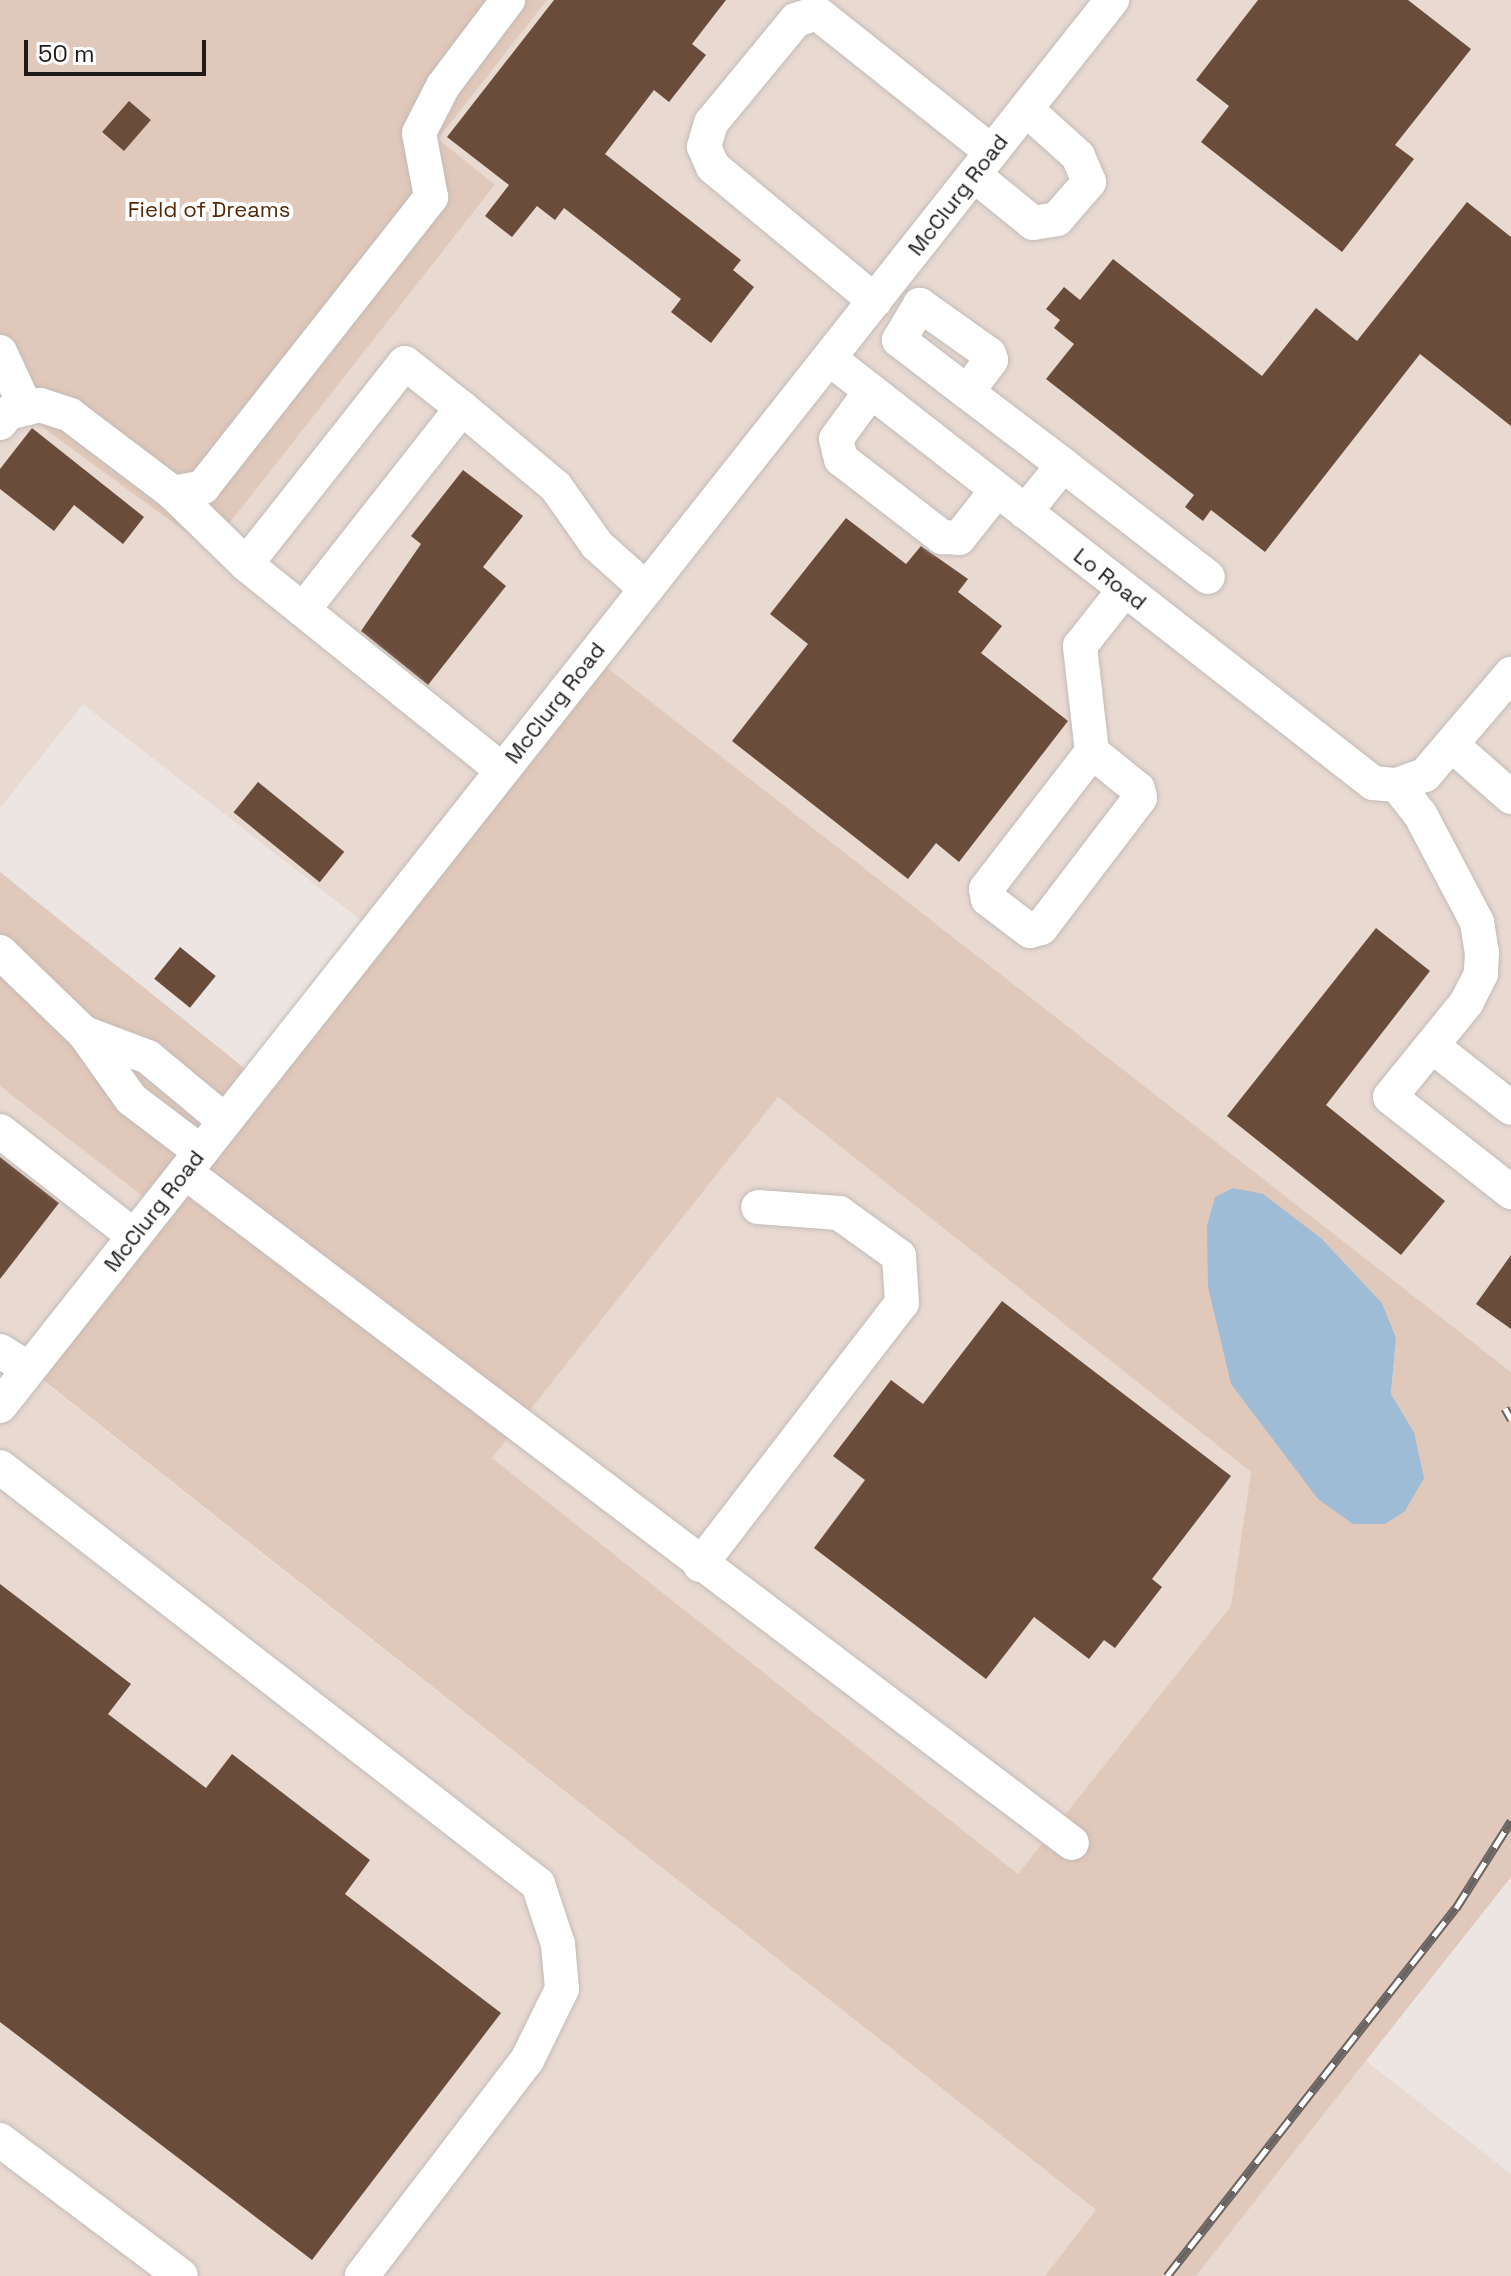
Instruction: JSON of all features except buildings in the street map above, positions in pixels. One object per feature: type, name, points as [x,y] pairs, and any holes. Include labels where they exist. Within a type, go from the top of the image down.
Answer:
[{"type":"street","points":[[173,493],[203,487],[431,197],[419,133],[443,86],[508,0]]},
{"type":"street","name":"McClurg Road","points":[[0,1406],[1112,0]]},
{"type":"street","points":[[875,301],[713,167],[704,147],[711,123],[796,20],[817,13],[983,164],[1033,223],[1057,219],[1089,182],[1078,156],[1026,109]]},
{"type":"street","points":[[0,352],[13,416],[40,405],[70,415],[173,493],[246,564],[502,770]]},
{"type":"street","name":"Lo Road","points":[[830,359],[1353,772],[1373,783],[1397,785]]},
{"type":"street","points":[[246,564],[405,363],[556,487],[597,545],[646,589]]},
{"type":"street","points":[[871,391],[836,439],[841,459],[942,537],[959,538],[997,490]]},
{"type":"street","points":[[967,392],[1208,577]]},
{"type":"street","points":[[303,610],[462,408]]},
{"type":"street","points":[[1025,512],[1063,465]]},
{"type":"street","points":[[1092,752],[1138,789],[1140,798],[1041,928],[1030,931],[988,899],[986,889],[1092,752],[1080,646],[1124,590]]},
{"type":"street","points":[[1511,674],[1453,746],[1425,775],[1397,785],[1420,814],[1477,922],[1482,952],[1481,974],[1467,1002],[1390,1097],[1511,1192]]},
{"type":"street","points":[[1453,746],[1511,797]]},
{"type":"street","points":[[0,952],[84,1033],[131,1099],[193,1162],[700,1565],[1072,1843]]},
{"type":"street","points":[[84,1033],[148,1057],[225,1121]]},
{"type":"street","points":[[1432,1046],[1511,1108]]},
{"type":"street","points":[[0,1131],[134,1236]]},
{"type":"street","points":[[700,1565],[902,1303],[899,1256],[839,1213],[758,1207]]},
{"type":"street","points":[[0,1351],[29,1369]]},
{"type":"street","points":[[0,1467],[538,1884],[558,1944],[562,1989],[527,2060],[362,2276]]},
{"type":"street","points":[[0,2140],[181,2276]]},
{"type":"shaded area","points":[[547,0],[1511,0],[1511,1372],[592,657],[375,931],[83,704],[0,808],[0,443],[23,414],[209,548],[495,186],[438,139]]},
{"type":"shaded area","points":[[0,1086],[157,1207],[29,1370],[1097,2211],[1045,2276],[0,2276]]},
{"type":"shaded area","points":[[778,1097],[1251,1472],[1231,1606],[1018,1875],[492,1458]]},
{"type":"shaded area","points":[[1366,2061],[1511,2174],[1511,2276],[1196,2276]]},
{"type":"green space","name":"Field of Dreams","points":[[0,0],[547,0],[438,139],[495,185],[209,549],[24,414],[0,443]]},
{"type":"green space","points":[[592,656],[1511,1372],[1511,1877],[1196,2276],[1045,2276],[1096,2210],[29,1369],[157,1207],[0,1086],[0,872],[258,1079]],"holes":[[[778,1097],[1251,1472],[1231,1606],[1018,1874],[492,1458]],[[1233,1188],[1322,1239],[1382,1303],[1396,1336],[1391,1394],[1414,1432]]]},
{"type":"water","points":[[1233,1188],[1263,1194],[1322,1239],[1382,1303],[1396,1337],[1391,1394],[1414,1432],[1424,1478],[1405,1511],[1385,1524],[1353,1524],[1318,1499],[1231,1384],[1208,1287],[1207,1226],[1215,1197]]},
{"type":"railway","points":[[1505,1408],[1511,1419]]},
{"type":"railway","points":[[1167,2276],[1456,1908],[1511,1821]]}]
